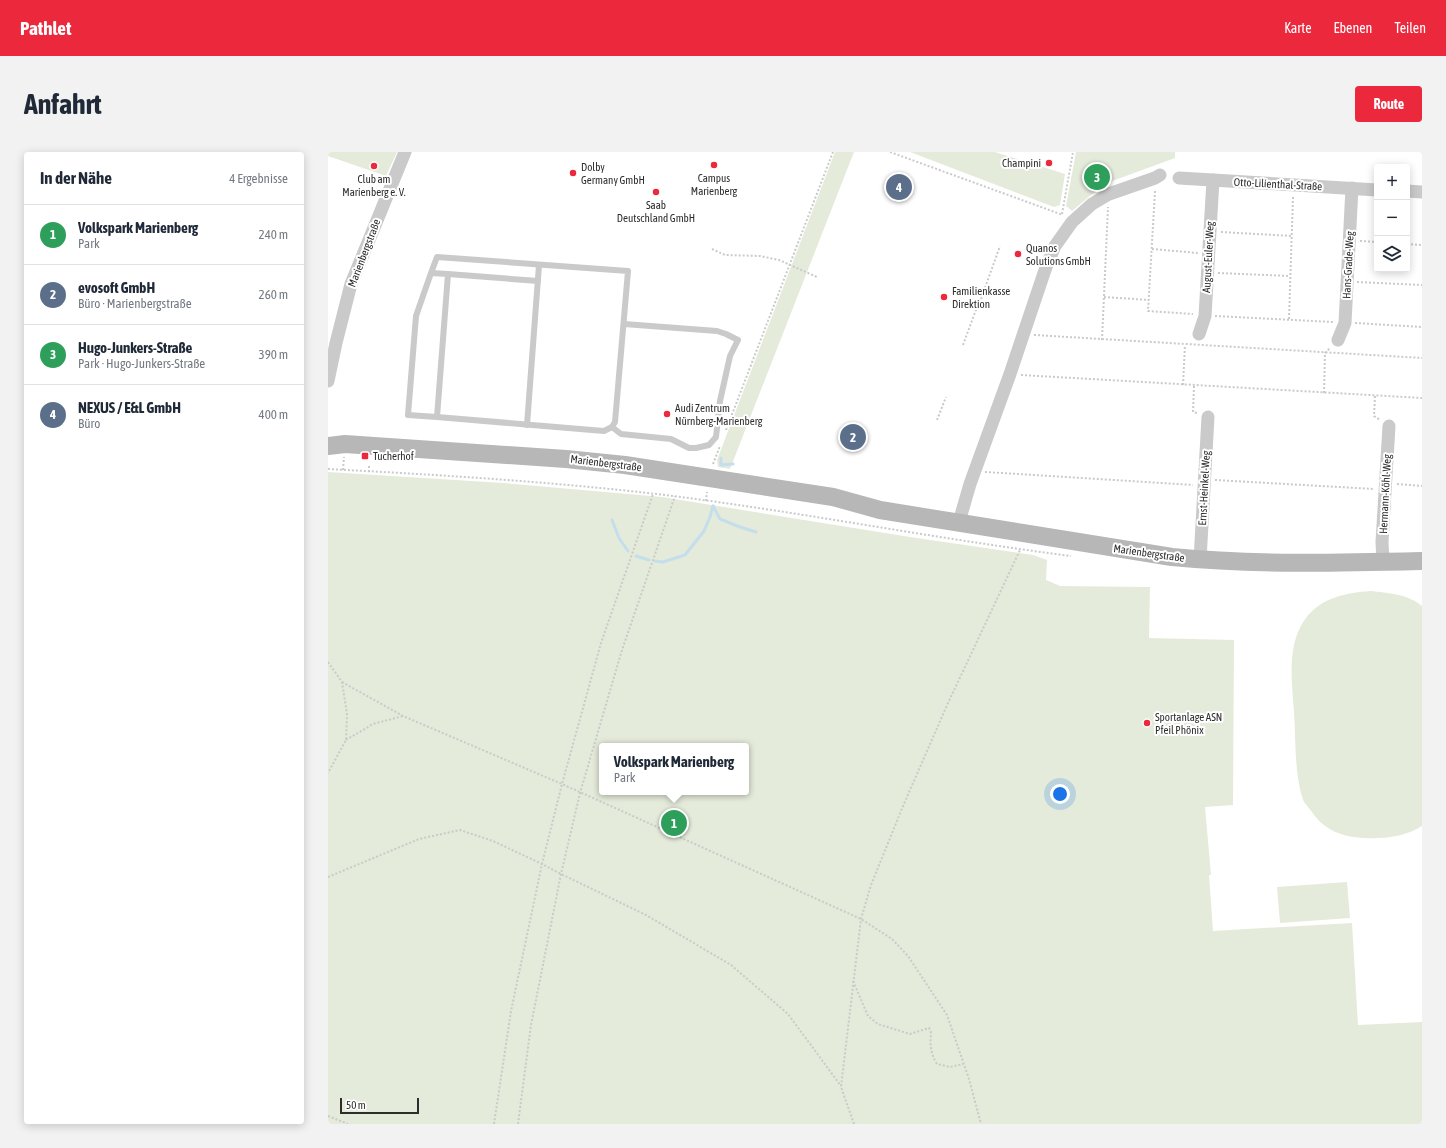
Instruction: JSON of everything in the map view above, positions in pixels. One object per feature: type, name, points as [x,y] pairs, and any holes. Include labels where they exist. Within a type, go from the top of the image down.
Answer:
[{"type":"main road","name":"Marienbergstraße","points":[[328,448],[344,455],[560,464],[707,489],[833,497],[880,510],[1147,554],[1200,560],[1285,563],[1422,561]]},
{"type":"street","name":"Marienbergstraße","points":[[328,381],[332,340],[351,284],[405,152]]},
{"type":"street","points":[[959,522],[974,471],[1010,374],[1049,260],[1067,218],[1109,194],[1158,176]]},
{"type":"street","name":"Otto-Lilienthal-Straße","points":[[1179,178],[1374,190]]},
{"type":"street","name":"August-Euler-Weg","points":[[1199,334],[1205,316],[1213,180]]},
{"type":"street","name":"Hans-Grade-Weg","points":[[1338,340],[1345,323],[1352,188]]},
{"type":"street","points":[[1410,191],[1422,192]]},
{"type":"street","name":"Ernst-Heinkel-Weg","points":[[1200,560],[1208,417]]},
{"type":"street","name":"Hermann-Köhl-Weg","points":[[1383,562],[1382,542],[1389,426]]},
{"type":"lane","points":[[437,257],[628,271],[614,422],[612,427],[604,431],[408,415],[416,316],[431,273],[437,257]]},
{"type":"lane","points":[[527,425],[540,265]]},
{"type":"lane","points":[[431,273],[538,281]]},
{"type":"lane","points":[[436,417],[448,274]]},
{"type":"lane","points":[[612,427],[621,434],[671,439],[690,448],[709,445],[716,437],[720,401],[730,356],[738,340],[717,331],[624,324]]},
{"type":"path","points":[[724,434],[833,152]]},
{"type":"path","points":[[890,152],[1067,218],[1073,152]]},
{"type":"path","points":[[1158,176],[1148,311],[1205,316],[1289,319],[1422,327]]},
{"type":"path","points":[[1289,319],[1294,185]]},
{"type":"path","points":[[1102,340],[1109,194]]},
{"type":"path","points":[[1209,231],[1292,236]]},
{"type":"path","points":[[1349,241],[1374,242]]},
{"type":"path","points":[[1410,244],[1422,245]]},
{"type":"path","points":[[963,345],[1000,246]]},
{"type":"path","points":[[712,248],[725,255],[760,256],[779,260],[817,277]]},
{"type":"path","points":[[1152,249],[1208,253]]},
{"type":"path","points":[[1207,273],[1290,276]]},
{"type":"path","points":[[1347,281],[1422,286]]},
{"type":"path","points":[[1104,298],[1149,300]]},
{"type":"path","points":[[1023,335],[1422,358]]},
{"type":"path","points":[[1324,393],[1325,353],[1338,340]]},
{"type":"path","points":[[1183,385],[1185,345]]},
{"type":"path","points":[[1010,374],[1194,386],[1422,398]]},
{"type":"path","points":[[1194,386],[1193,412],[1208,417]]},
{"type":"path","points":[[1375,396],[1374,416],[1389,426]]},
{"type":"path","points":[[937,420],[946,397]]},
{"type":"path","points":[[707,489],[722,441]]},
{"type":"path","points":[[369,466],[369,472]]},
{"type":"path","points":[[328,469],[538,483],[675,496],[707,489],[974,543],[1020,550],[948,703],[903,806],[871,885],[861,919],[841,1087]]},
{"type":"path","points":[[974,471],[1204,486]]},
{"type":"path","points":[[1230,481],[1385,490]]},
{"type":"path","points":[[1410,485],[1422,486]]},
{"type":"path","points":[[494,1124],[511,1011],[542,864],[562,784],[601,643],[653,494]]},
{"type":"path","points":[[518,1124],[531,1025],[561,874],[580,793],[622,650],[675,496]]},
{"type":"path","points":[[328,662],[342,682],[348,714],[346,740],[328,773]]},
{"type":"path","points":[[342,682],[403,716],[562,784],[861,919],[892,939],[917,968],[946,1015],[964,1064],[982,1124]]},
{"type":"path","points":[[346,740],[373,724],[403,716]]},
{"type":"path","points":[[328,877],[419,840],[460,830],[493,841],[542,864],[646,915],[731,964],[788,1014],[841,1087],[854,1124]]},
{"type":"path","points":[[853,980],[868,1016],[878,1024],[910,1034],[928,1028],[931,1032],[931,1054],[936,1064],[950,1067],[964,1064]]},
{"type":"path","points":[[328,1116],[348,1124]]},
{"type":"green space","name":"Club am Marienberg e. V.","points":[[328,152],[397,152],[386,176],[328,156]]},
{"type":"green space","points":[[835,152],[854,152],[730,469],[718,467],[717,460]]},
{"type":"green space","points":[[910,152],[995,152],[1065,174],[1060,205],[1054,207]]},
{"type":"green space","points":[[1076,152],[1175,152],[1175,158],[1104,184],[1072,211],[1066,206]]},
{"type":"green space","points":[[328,472],[503,483],[662,497],[910,537],[1033,555],[1047,560],[1046,580],[1060,586],[1150,587],[1149,638],[1234,640],[1233,805],[1205,807],[1211,875],[1209,875],[1213,931],[1352,923],[1358,1025],[1422,1022],[1422,1124],[328,1124]]},
{"type":"green space","points":[[1370,591],[1391,593],[1410,599],[1422,606],[1422,826],[1401,835],[1379,838],[1348,836],[1328,828],[1322,824],[1303,800],[1298,779],[1292,676],[1295,639],[1306,618],[1312,611],[1319,605],[1335,597]]},
{"type":"green space","points":[[1347,882],[1350,918],[1280,923],[1277,887]]},
{"type":"waterway","points":[[721,458],[721,465],[733,464]]},
{"type":"waterway","points":[[713,506],[720,519],[756,532]]},
{"type":"waterway","points":[[655,561],[663,562],[685,555],[704,531],[713,506]]},
{"type":"waterway","points":[[612,520],[619,538],[628,551]]},
{"type":"waterway","points":[[636,556],[649,560]]},
{"type":"place","name":"Champini","points":[[1049,163]]},
{"type":"place","name":"Campus Marienberg","points":[[714,165]]},
{"type":"place","name":"Club am Marienberg e. V.","points":[[374,166]]},
{"type":"place","name":"Dolby Germany GmbH","points":[[573,173]]},
{"type":"place","name":"Hugo-Junkers-Straße","points":[[1097,177]]},
{"type":"place","name":"NEXUS / E&L GmbH","points":[[899,187]]},
{"type":"place","name":"Saab Deutschland GmbH","points":[[656,192]]},
{"type":"place","name":"Quanos Solutions GmbH","points":[[1018,254]]},
{"type":"place","name":"Familienkasse Direktion","points":[[944,297]]},
{"type":"place","name":"Audi Zentrum Nürnberg-Marienberg","points":[[667,414]]},
{"type":"place","name":"evosoft GmbH","points":[[853,437]]},
{"type":"place","name":"Tucherhof","points":[[365,456]]},
{"type":"place","name":"Sportanlage ASN Pfeil Phönix","points":[[1147,723]]},
{"type":"place","name":"Volkspark Marienberg","points":[[674,823]]}]
